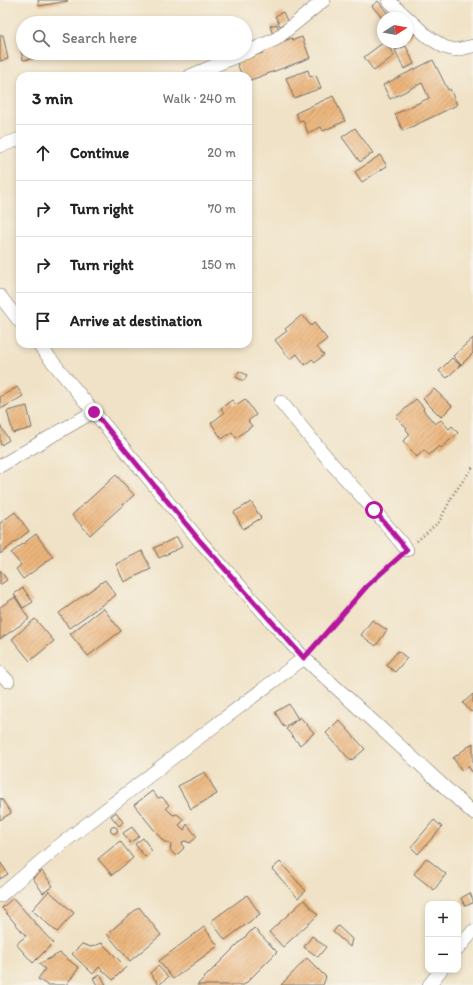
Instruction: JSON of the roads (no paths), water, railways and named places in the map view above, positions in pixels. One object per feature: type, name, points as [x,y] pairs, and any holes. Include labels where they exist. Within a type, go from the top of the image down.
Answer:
[{"type":"street","points":[[252,50],[276,39],[324,0]]},
{"type":"street","points":[[388,0],[427,36],[444,47],[455,50],[473,46]]},
{"type":"street","points":[[199,72],[228,60]]},
{"type":"street","points":[[0,146],[16,140]]},
{"type":"street","points":[[0,296],[16,317]]},
{"type":"street","points":[[41,348],[200,541],[304,658],[473,813]]},
{"type":"street","points":[[281,402],[333,465],[374,510],[407,550]]},
{"type":"street","points":[[0,466],[94,412]]},
{"type":"street","points":[[1,894],[60,845],[304,658]]},
{"type":"street","points":[[461,945],[473,931]]},
{"type":"street","points":[[429,985],[439,973]]}]
